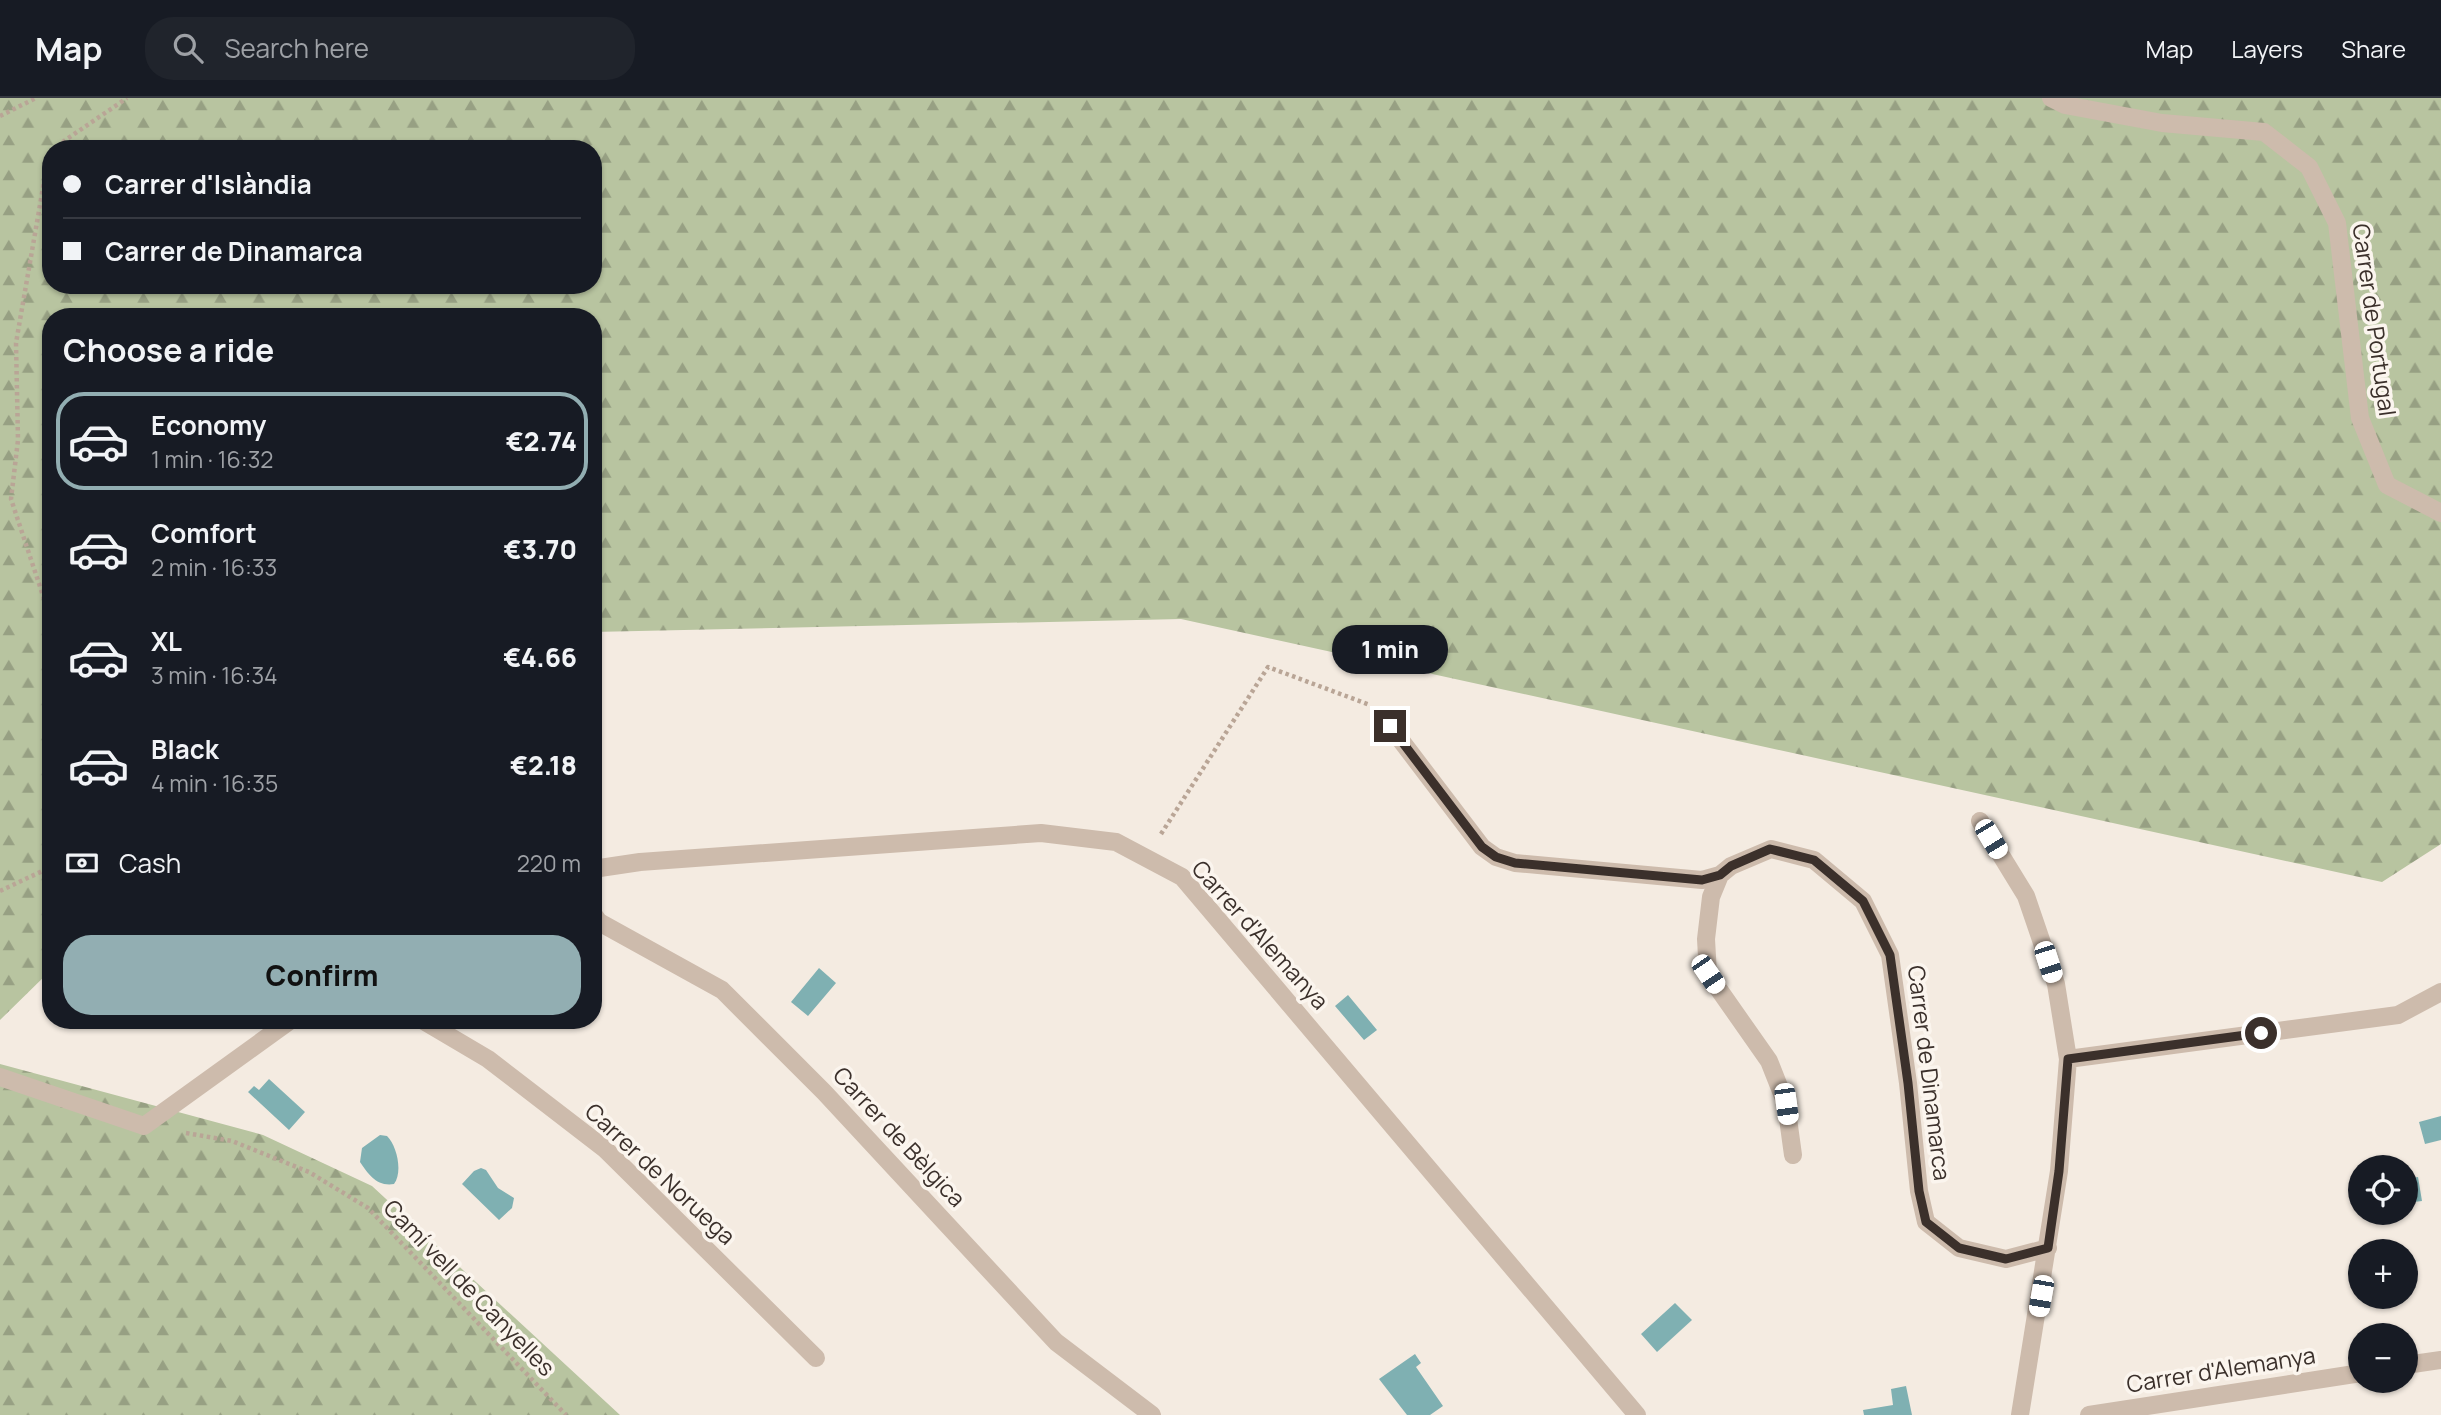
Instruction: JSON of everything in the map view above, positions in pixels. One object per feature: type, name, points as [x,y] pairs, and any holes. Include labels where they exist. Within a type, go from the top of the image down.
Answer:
[{"type":"street","name":"Carrer de Portugal","points":[[2051,98],[2066,105],[2162,123],[2264,132],[2309,167],[2337,223],[2360,418],[2387,485],[2441,513]]},
{"type":"street","name":"Carrer de Dinamarca","points":[[1390,726],[1482,847],[1496,857],[1515,863],[1702,880],[1720,875],[1731,866],[1770,849],[1814,860],[1863,901],[1890,955],[1908,1083],[1919,1191],[1926,1222],[1959,1248],[2006,1259],[2048,1248]]},
{"type":"street","points":[[1980,821],[2026,896],[2056,984],[2068,1059],[2059,1171],[2020,1415]]},
{"type":"street","name":"Carrer d'Alemanya","points":[[602,868],[640,862],[1041,833],[1116,842],[1182,877],[1637,1415]]},
{"type":"street","points":[[1720,875],[1712,897],[1707,929],[1708,974],[1769,1061],[1786,1104],[1793,1155]]},
{"type":"street","name":"Carrer de Bèlgica","points":[[602,924],[722,990],[824,1092],[1056,1342],[1152,1415]]},
{"type":"street","points":[[2068,1059],[2398,1015],[2441,992]]},
{"type":"street","points":[[0,1077],[145,1126],[279,1029]]},
{"type":"street","name":"Carrer de Noruega","points":[[437,1029],[488,1059],[605,1149],[816,1358]]},
{"type":"street","points":[[2418,1363],[2441,1360]]},
{"type":"street","name":"Carrer d'Alemanya","points":[[2089,1415],[2348,1375]]},
{"type":"path","points":[[0,116],[36,98]]},
{"type":"path","points":[[65,140],[127,98]]},
{"type":"path","points":[[42,193],[16,343],[18,440],[11,499],[42,593]]},
{"type":"path","points":[[1146,858],[1269,667],[1385,711],[1390,726]]},
{"type":"path","points":[[0,891],[42,871]]},
{"type":"path","name":"Camí vell de Canyelles","points":[[145,1126],[232,1141],[309,1172],[368,1208],[566,1415]]},
{"type":"green space","points":[[0,98],[2441,98],[2441,844],[2382,882],[1181,619],[602,632],[602,308],[42,308],[42,979],[0,1020]]},
{"type":"green space","points":[[0,1064],[263,1135],[372,1186],[620,1415],[0,1415]]},
{"type":"water","points":[[819,968],[836,983],[808,1016],[791,1002]]},
{"type":"water","points":[[1348,995],[1377,1030],[1364,1040],[1335,1006]]},
{"type":"water","points":[[269,1079],[305,1112],[289,1130],[248,1092],[254,1086],[259,1090]]},
{"type":"water","points":[[2441,1116],[2441,1140],[2425,1144],[2419,1122]]},
{"type":"water","points":[[380,1135],[391,1140],[396,1152],[398,1173],[394,1184],[378,1182],[360,1162],[362,1148]]},
{"type":"water","points":[[481,1168],[486,1170],[498,1188],[514,1198],[512,1208],[499,1220],[462,1184],[474,1171]]},
{"type":"water","points":[[2418,1177],[2422,1201],[2418,1202]]},
{"type":"water","points":[[1675,1303],[1692,1320],[1657,1352],[1641,1334]]},
{"type":"water","points":[[1415,1354],[1421,1363],[1416,1367],[1443,1406],[1430,1415],[1407,1415],[1379,1379]]},
{"type":"water","points":[[1906,1386],[1912,1415],[1864,1415],[1863,1410],[1893,1405],[1891,1389]]},
{"type":"route","points":[[1390,726],[1482,847],[1496,857],[1515,863],[1702,880],[1720,875],[1731,866],[1770,849],[1814,860],[1863,901],[1890,955],[1908,1083],[1919,1191],[1926,1222],[1959,1248],[2006,1259],[2048,1248],[2059,1171],[2068,1059],[2261,1033]]}]
